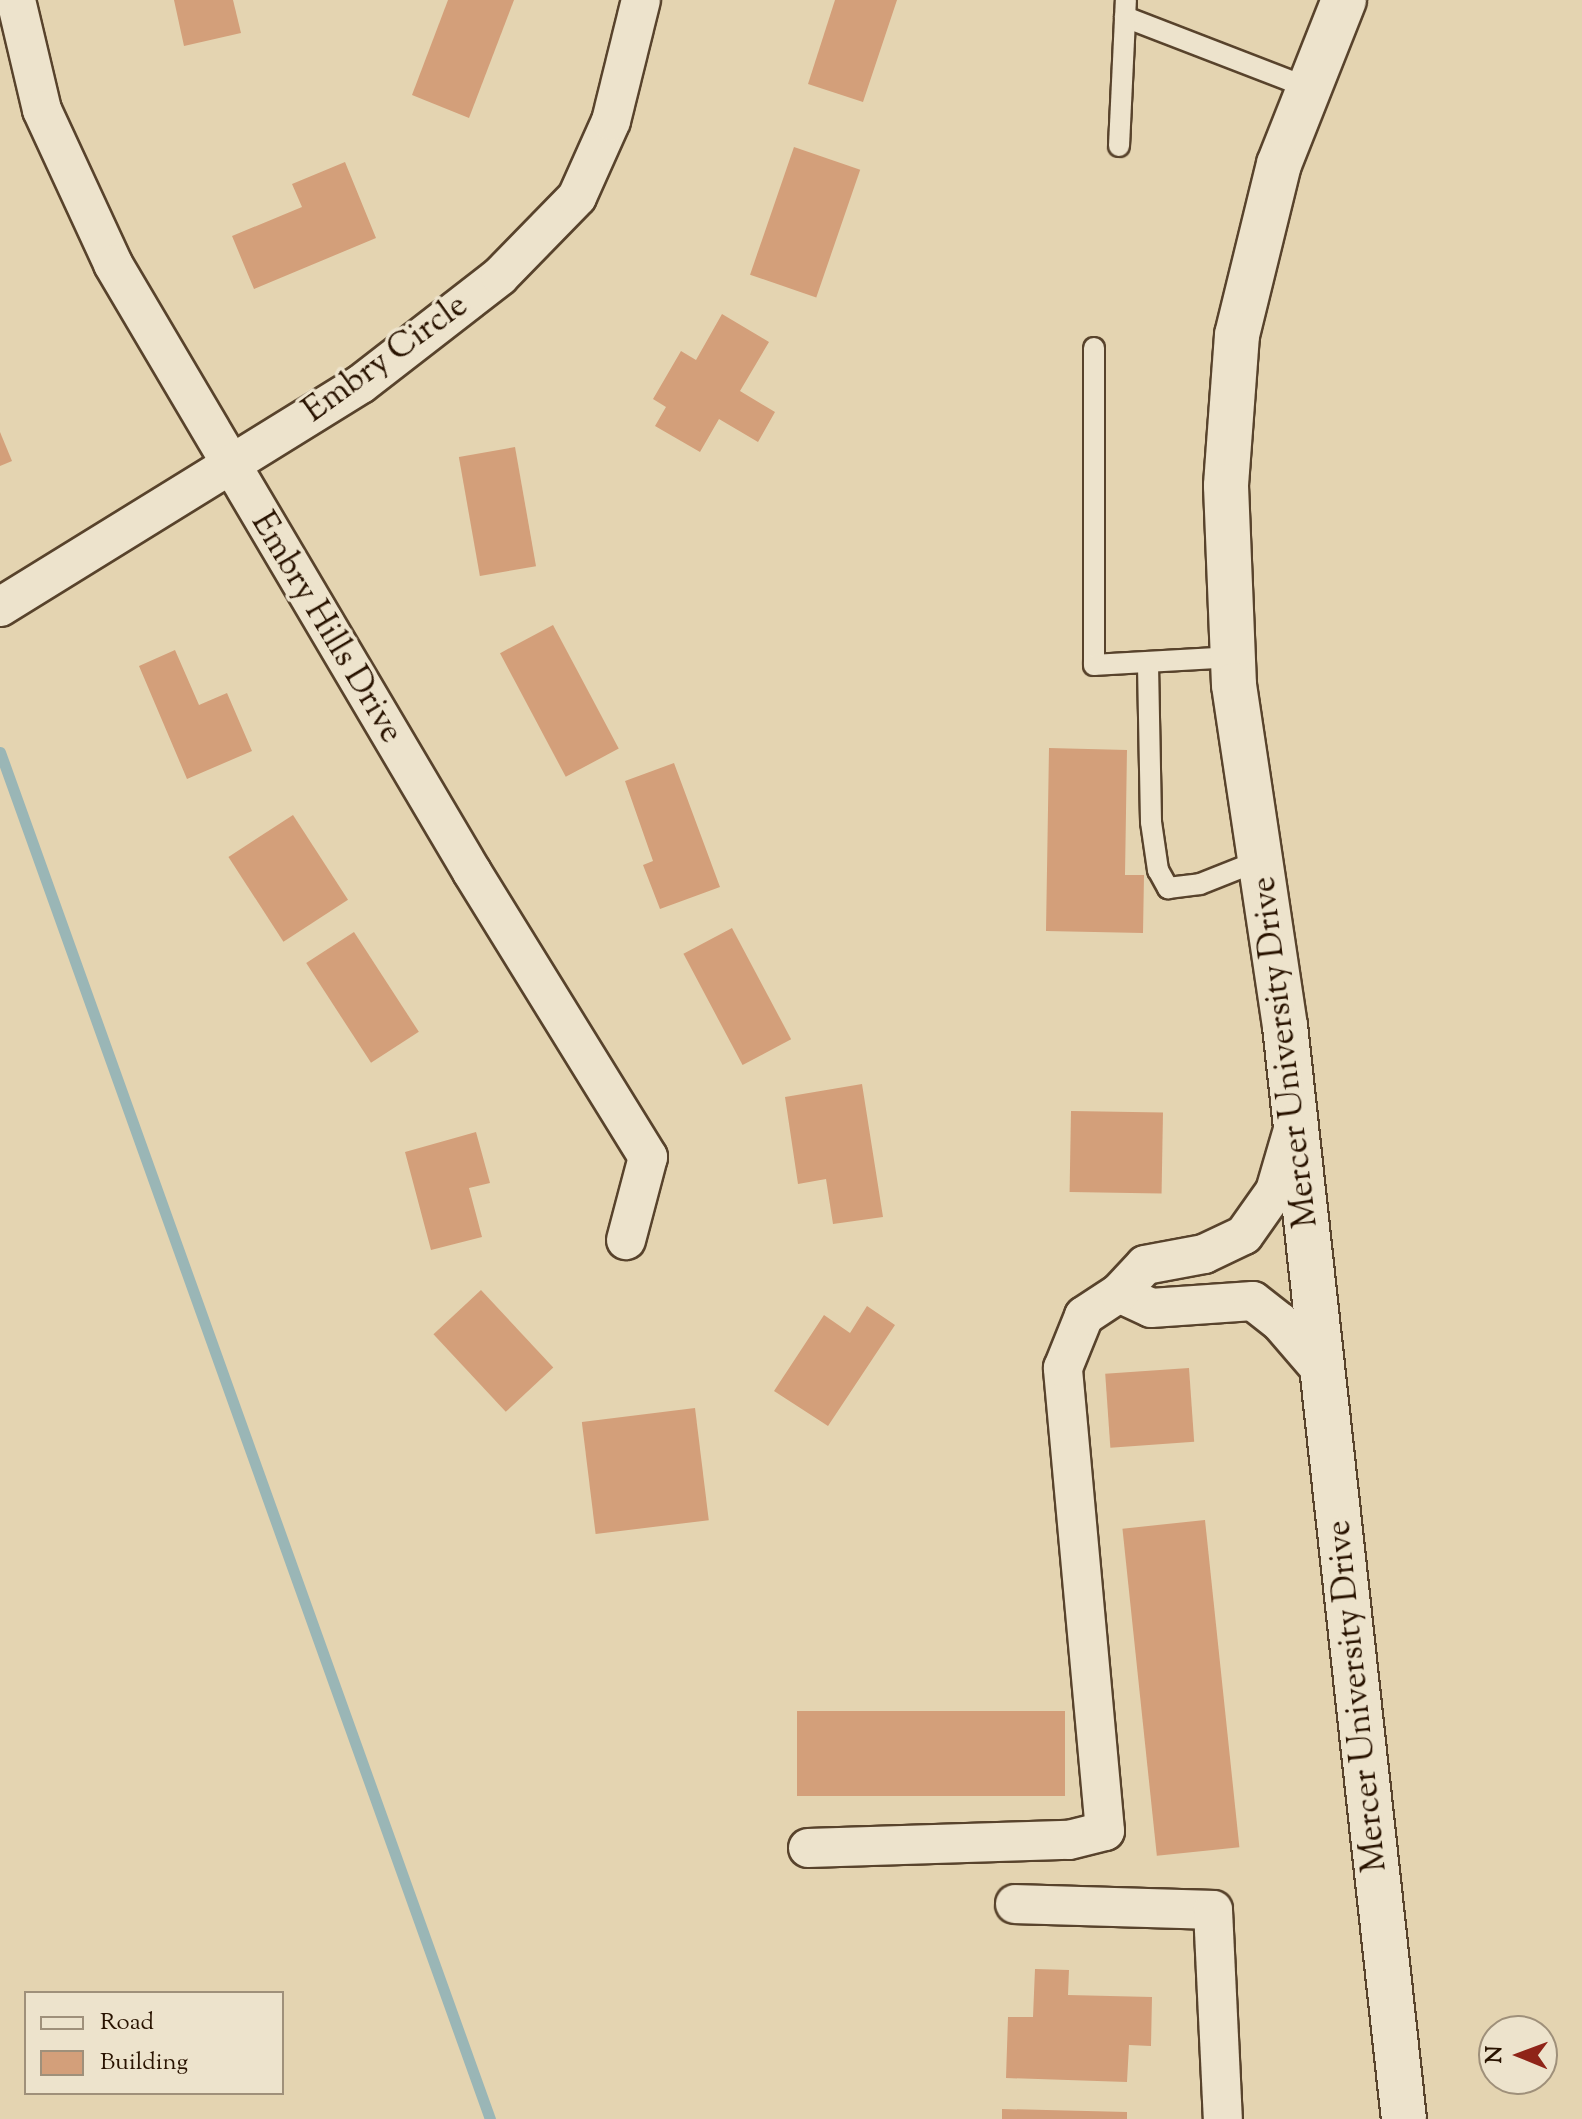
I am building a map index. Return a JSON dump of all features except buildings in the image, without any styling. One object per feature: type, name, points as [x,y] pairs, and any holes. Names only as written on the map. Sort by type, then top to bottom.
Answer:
[{"type":"street","name":"Embry Hills Drive","points":[[16,0],[42,110],[113,264],[229,467],[648,1157],[626,1240]]},
{"type":"street","name":"Embry Circle","points":[[0,607],[361,384],[475,296],[577,197],[611,121],[641,0]]},
{"type":"street","name":"Mercer University Drive","points":[[1344,0],[1279,164],[1237,335],[1226,486],[1233,657],[1263,859],[1296,1121],[1404,2119]]},
{"type":"street","points":[[808,1848],[1069,1840],[1105,1831],[1063,1368],[1084,1316],[1119,1293],[1145,1265],[1218,1248],[1244,1235],[1275,1191],[1296,1121]]},
{"type":"street","points":[[1218,1248],[1224,1302]]},
{"type":"street","points":[[1119,1293],[1151,1308],[1253,1301],[1280,1322],[1323,1372]]},
{"type":"street","points":[[1015,1904],[1213,1910],[1223,2119]]},
{"type":"lane","points":[[1119,146],[1126,8],[1309,88]]},
{"type":"lane","points":[[1094,348],[1094,665],[1148,665],[1233,657]]},
{"type":"lane","points":[[1148,665],[1151,822],[1158,870],[1168,888],[1200,884],[1263,859]]},
{"type":"waterway","points":[[0,752],[490,2119]]}]
